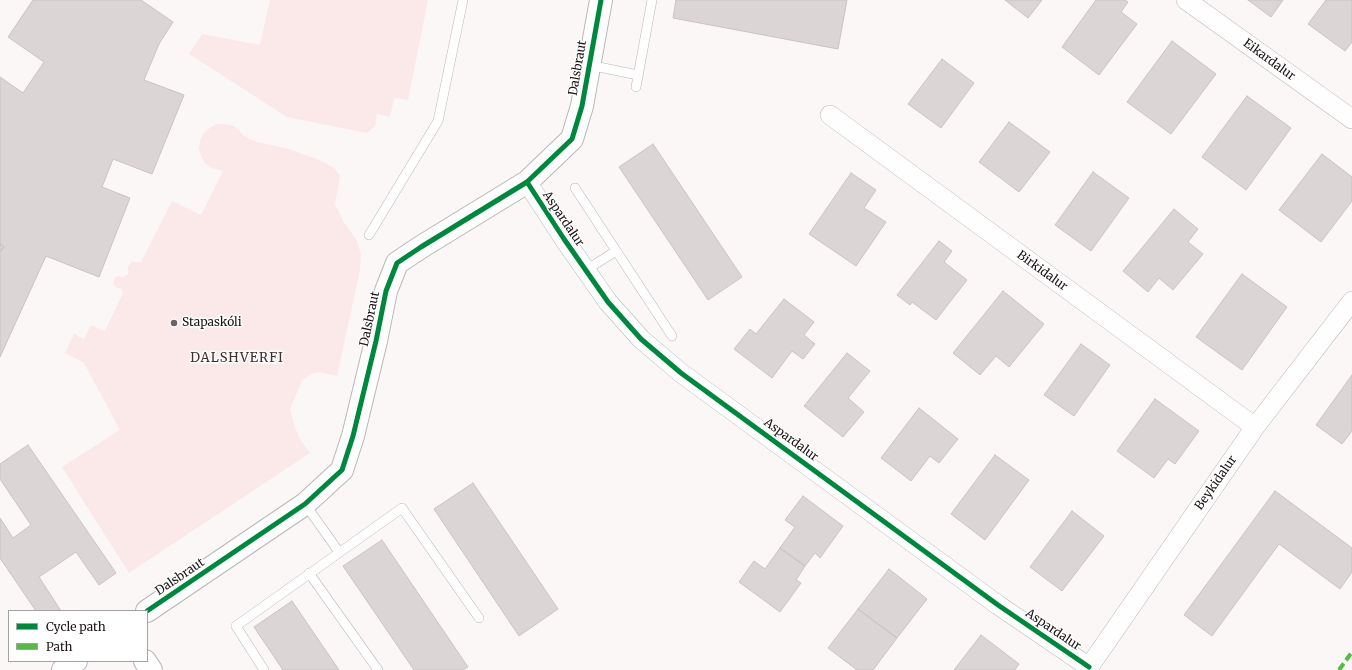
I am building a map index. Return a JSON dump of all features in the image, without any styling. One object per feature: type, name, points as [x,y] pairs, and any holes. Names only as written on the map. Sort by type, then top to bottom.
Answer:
[{"type":"street","name":"Dalsbraut","points":[[148,610],[305,504],[342,470],[353,436],[376,341],[386,291],[397,264],[421,247],[527,182],[572,138],[582,106],[601,0]]},
{"type":"street","name":"Eikardalur","points":[[1186,0],[1352,119]]},
{"type":"street","name":"Birkidalur","points":[[830,115],[1255,427]]},
{"type":"street","name":"Aspardalur","points":[[527,182],[608,302],[641,339],[681,373],[1088,669]]},
{"type":"street","name":"Beykidalur","points":[[1088,669],[1255,427],[1352,301]]},
{"type":"street","points":[[63,670],[75,662]]},
{"type":"lane","points":[[369,235],[438,121],[463,0]]},
{"type":"lane","points":[[636,87],[652,0]]},
{"type":"lane","points":[[589,66],[638,76]]},
{"type":"lane","points":[[575,188],[672,336]]},
{"type":"lane","points":[[586,270],[616,250]]},
{"type":"lane","points":[[305,504],[340,552]]},
{"type":"lane","points":[[264,670],[236,626],[402,508],[479,618]]},
{"type":"lane","points":[[310,573],[378,670]]},
{"type":"shaded area","points":[[270,0],[428,0],[408,100],[394,98],[390,117],[377,114],[375,126],[367,133],[287,117],[189,54],[202,34],[260,45]]},
{"type":"shaded area","points":[[218,124],[233,126],[244,136],[257,142],[289,149],[317,159],[334,168],[340,176],[335,204],[343,221],[356,239],[361,254],[360,270],[337,376],[318,372],[310,374],[302,381],[290,409],[294,425],[301,441],[310,453],[129,573],[62,467],[120,430],[84,363],[65,353],[74,334],[84,339],[91,325],[105,331],[123,293],[121,289],[115,287],[113,283],[114,279],[117,276],[124,277],[128,274],[128,267],[132,262],[141,262],[172,201],[201,215],[223,171],[212,168],[205,163],[199,148],[200,140],[204,133],[211,127]]},
{"type":"building","points":[[33,0],[141,0],[173,22],[159,44],[144,80],[184,95],[152,174],[113,159],[102,187],[130,198],[99,277],[46,256],[0,357],[0,252],[4,247],[0,244],[0,77],[23,93],[44,62],[8,37]]},
{"type":"building","points":[[676,0],[847,0],[838,49],[673,18]]},
{"type":"building","points":[[1005,0],[1042,0],[1028,18]]},
{"type":"building","points":[[1096,0],[1125,0],[1128,2],[1121,12],[1137,24],[1099,75],[1062,47]]},
{"type":"building","points":[[1248,0],[1283,0],[1271,17]]},
{"type":"building","points":[[1326,0],[1352,0],[1352,42],[1345,51],[1308,24]]},
{"type":"building","points":[[1172,41],[1216,74],[1171,134],[1127,102]]},
{"type":"building","points":[[942,59],[974,83],[941,128],[908,104]]},
{"type":"building","points":[[1247,96],[1291,128],[1246,190],[1202,157]]},
{"type":"building","points":[[1009,122],[1050,152],[1019,192],[979,162]]},
{"type":"building","points":[[653,144],[742,277],[708,300],[619,167]]},
{"type":"building","points":[[1322,154],[1352,177],[1352,201],[1321,242],[1279,210]]},
{"type":"building","points":[[1093,172],[1129,198],[1091,251],[1055,225]]},
{"type":"building","points":[[851,173],[876,190],[864,208],[886,222],[856,266],[809,234]]},
{"type":"building","points":[[1174,209],[1198,229],[1188,242],[1203,254],[1173,290],[1159,278],[1148,292],[1123,271]]},
{"type":"building","points":[[939,241],[952,251],[944,262],[967,280],[936,320],[912,302],[910,305],[897,295]]},
{"type":"building","points":[[0,244],[4,247],[0,252]]},
{"type":"building","points":[[1242,274],[1287,307],[1242,370],[1196,337]]},
{"type":"building","points":[[1003,291],[1044,324],[1009,367],[996,356],[980,375],[953,353]]},
{"type":"building","points":[[784,299],[814,322],[804,335],[815,344],[803,359],[792,351],[772,378],[734,349],[750,329],[756,334]]},
{"type":"building","points":[[1081,344],[1110,365],[1074,416],[1044,395]]},
{"type":"building","points":[[847,353],[870,371],[848,398],[864,412],[843,437],[804,406]]},
{"type":"building","points":[[1352,375],[1352,431],[1342,444],[1316,425]]},
{"type":"building","points":[[1155,399],[1199,431],[1175,464],[1168,459],[1154,478],[1117,451]]},
{"type":"building","points":[[919,408],[958,439],[939,463],[930,456],[911,481],[881,458]]},
{"type":"building","points":[[28,445],[116,573],[99,585],[76,552],[39,577],[60,610],[35,610],[0,558],[0,518],[13,538],[31,525],[0,479],[0,464]]},
{"type":"building","points":[[995,455],[1029,480],[985,540],[951,514]]},
{"type":"building","points":[[473,483],[558,609],[519,636],[434,509]]},
{"type":"building","points":[[1275,491],[1352,548],[1352,572],[1340,589],[1279,544],[1212,636],[1184,615]]},
{"type":"building","points":[[803,496],[843,526],[820,558],[815,553],[805,566],[780,548],[795,527],[785,520]]},
{"type":"building","points":[[1072,511],[1104,536],[1062,591],[1030,567]]},
{"type":"building","points":[[382,540],[468,667],[462,670],[414,670],[343,566]]},
{"type":"building","points":[[780,548],[805,566],[796,580],[801,583],[780,612],[739,582],[754,561],[765,569]]},
{"type":"building","points":[[889,569],[927,599],[897,638],[858,609]]},
{"type":"building","points":[[292,601],[339,670],[283,670],[254,627]]},
{"type":"building","points":[[858,609],[897,638],[873,670],[857,670],[828,648]]},
{"type":"building","points":[[981,635],[1019,664],[1015,670],[954,670]]},
{"type":"marked path","points":[[1339,670],[1352,652]]},
{"type":"cycle path","points":[[148,610],[305,504],[342,470],[353,436],[376,341],[386,291],[397,263],[527,182],[572,139],[582,106],[601,0]]},
{"type":"cycle path","points":[[527,182],[564,239],[608,302],[641,339],[681,373],[998,605],[1089,667]]},
{"type":"place","name":"Stapaskóli","points":[[174,323]]},
{"type":"district","name":"DALSHVERFI","points":[[237,358]]}]
